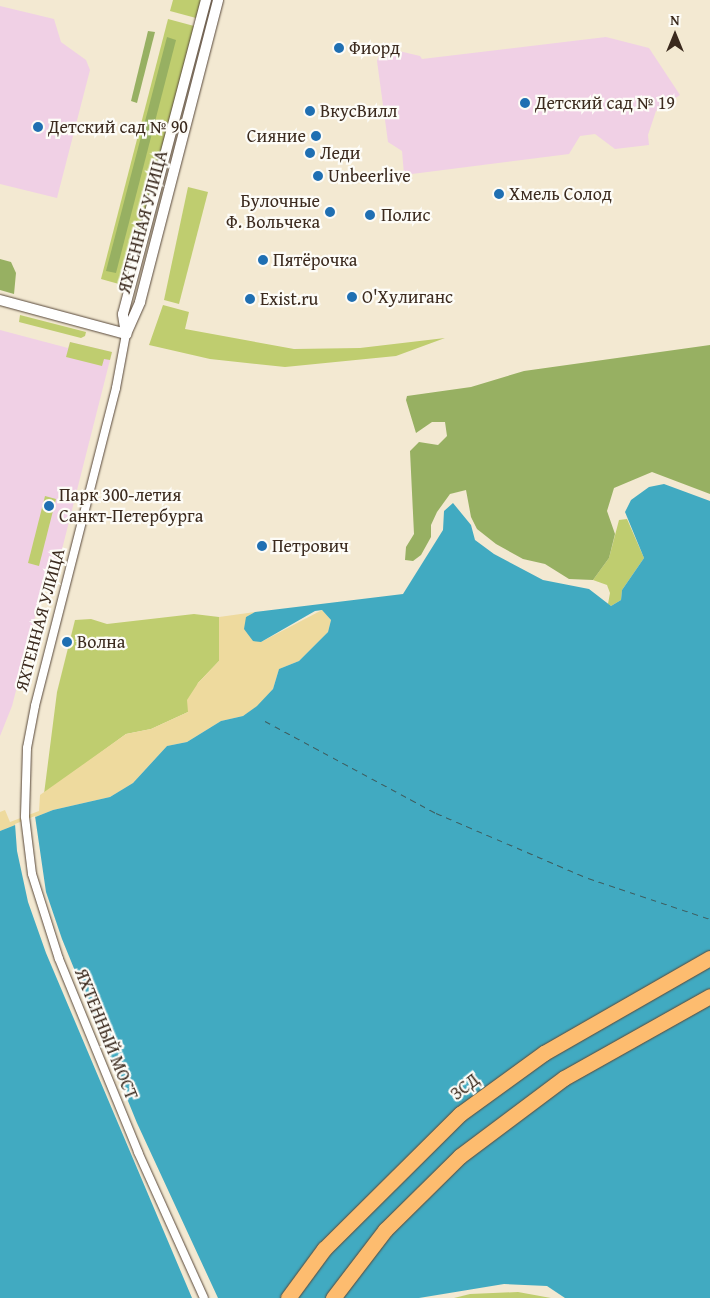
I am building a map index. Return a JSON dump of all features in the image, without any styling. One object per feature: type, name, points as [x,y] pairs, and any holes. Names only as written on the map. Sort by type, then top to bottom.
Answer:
[{"type":"highway","name":"ЗСД","points":[[288,1298],[324,1248],[460,1114],[544,1053],[710,958]]},
{"type":"highway","points":[[333,1298],[385,1230],[460,1156],[564,1078],[710,996]]},
{"type":"street","name":"ЯХТЕННАЯ УЛИЦА","points":[[126,334],[123,314],[206,0]]},
{"type":"street","name":"ЯХТЕННАЯ УЛИЦА","points":[[26,769],[35,706],[116,388],[126,334],[140,302],[218,0]]},
{"type":"street","points":[[0,300],[126,334]]},
{"type":"street","name":"ЯХТЕННЫЙ МОСТ","points":[[26,769],[27,847],[45,919],[95,1050],[204,1298]]},
{"type":"shaded area","name":"Детский сад № 90","points":[[0,6],[54,19],[61,42],[86,60],[90,70],[57,198],[0,184]]},
{"type":"shaded area","name":"Детский сад № 19","points":[[606,37],[649,48],[680,95],[656,111],[648,135],[649,145],[615,149],[595,134],[580,136],[569,154],[404,175],[402,151],[388,142],[377,61],[382,47],[420,56],[422,59]]},
{"type":"shaded area","points":[[0,330],[68,348],[70,342],[112,352],[56,573],[46,575],[12,706],[0,736]]},
{"type":"green space","points":[[173,0],[201,0],[196,18],[170,11]]},
{"type":"green space","points":[[168,19],[194,26],[126,286],[101,279]]},
{"type":"green space","points":[[148,31],[155,32],[137,103],[131,101]]},
{"type":"green space","points":[[167,37],[176,40],[116,273],[106,271]]},
{"type":"green space","points":[[188,187],[208,192],[179,304],[164,300]]},
{"type":"green space","points":[[0,259],[11,262],[16,273],[14,294],[0,290]]},
{"type":"green space","points":[[163,305],[189,312],[185,329],[294,349],[360,348],[445,338],[396,356],[285,367],[210,359],[149,345]]},
{"type":"green space","points":[[20,315],[86,332],[85,336],[81,338],[19,322]]},
{"type":"green space","points":[[70,342],[112,352],[110,360],[104,359],[102,366],[66,357]]},
{"type":"green space","points":[[710,345],[710,494],[652,472],[614,488],[607,511],[615,534],[609,558],[593,580],[569,579],[545,564],[523,559],[496,544],[477,529],[471,517],[466,490],[450,494],[437,512],[431,525],[431,537],[421,555],[413,561],[405,560],[406,547],[414,534],[410,451],[419,442],[438,445],[447,436],[445,422],[432,422],[416,433],[406,400],[407,396],[471,387],[524,371]]},
{"type":"green space","points":[[45,496],[56,499],[39,566],[28,563]]},
{"type":"green space","points":[[627,519],[644,558],[622,590],[621,600],[611,606],[608,604],[610,593],[607,585],[593,580],[609,558],[619,520]]},
{"type":"green space","points":[[194,614],[219,617],[219,661],[198,683],[188,712],[151,729],[126,734],[44,794],[57,692],[75,620],[91,619],[107,624]]},
{"type":"green space","points":[[518,1292],[551,1298],[454,1298],[470,1294]]},
{"type":"sand","points":[[322,610],[331,620],[328,632],[299,661],[279,669],[273,689],[258,706],[243,716],[221,721],[187,742],[167,746],[133,783],[110,797],[53,810],[0,831],[0,812],[5,810],[10,822],[39,811],[40,795],[126,734],[151,729],[188,712],[187,700],[198,683],[219,661],[219,617],[255,612],[246,617],[261,642]]},
{"type":"water","points":[[664,484],[710,501],[710,1298],[565,1298],[547,1286],[504,1284],[419,1298],[0,1298],[0,831],[53,810],[110,797],[133,783],[167,746],[187,742],[221,721],[243,716],[257,706],[273,689],[279,669],[299,661],[328,632],[331,620],[322,610],[315,611],[261,642],[253,641],[244,629],[246,617],[255,612],[403,594],[443,530],[444,511],[453,503],[471,525],[475,540],[494,554],[543,580],[589,589],[611,606],[621,600],[622,590],[644,558],[625,512],[631,500],[649,487]]},
{"type":"pier","points":[[35,816],[46,892],[62,939],[137,1123],[218,1298],[192,1298],[46,953],[28,902],[17,851],[15,824]]},
{"type":"ferry route","points":[[265,721],[436,813],[588,878],[710,919]]},
{"type":"place","name":"Фиорд","points":[[339,48]]},
{"type":"place","name":"Детский сад № 19","points":[[525,103]]},
{"type":"place","name":"ВкусВилл","points":[[310,111]]},
{"type":"place","name":"Детский сад № 90","points":[[38,127]]},
{"type":"place","name":"Сияние","points":[[316,136]]},
{"type":"place","name":"Леди","points":[[310,153]]},
{"type":"place","name":"Unbeerlive","points":[[318,176]]},
{"type":"place","name":"Хмель Солод","points":[[499,194]]},
{"type":"place","name":"Булочные Ф. Вольчека","points":[[330,212]]},
{"type":"place","name":"Полис","points":[[370,215]]},
{"type":"place","name":"Пятёрочка","points":[[263,260]]},
{"type":"place","name":"О'Хулиганс","points":[[352,297]]},
{"type":"place","name":"Exist.ru","points":[[250,299]]},
{"type":"place","name":"Парк 300-летия Санкт-Петербурга","points":[[49,506]]},
{"type":"place","name":"Петрович","points":[[262,546]]},
{"type":"place","name":"Волна","points":[[67,642]]}]
